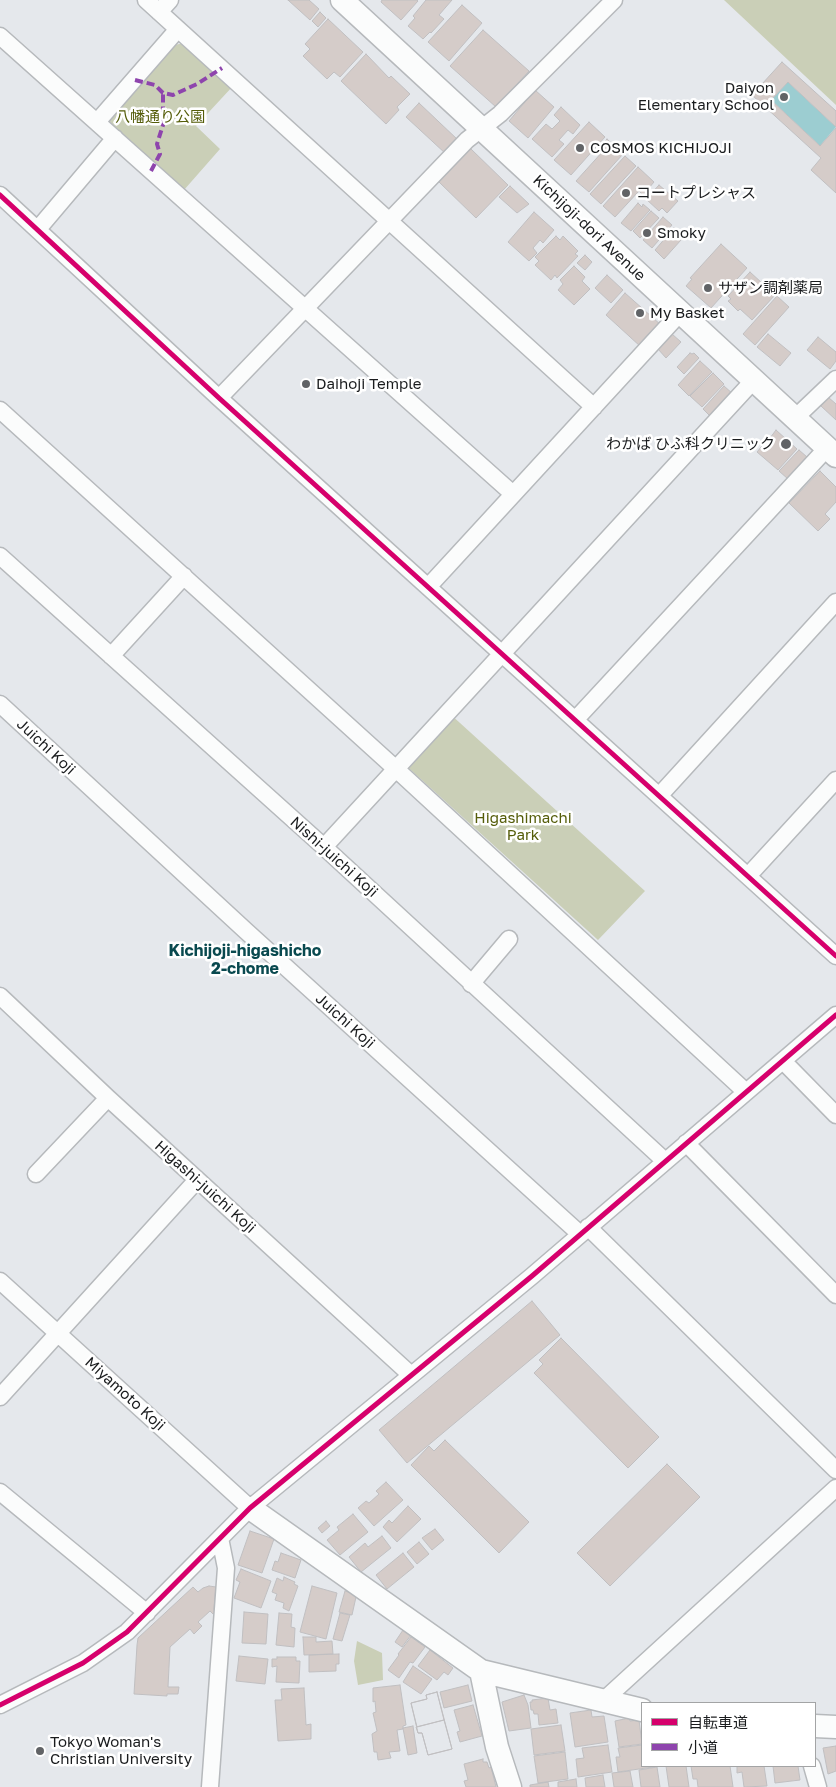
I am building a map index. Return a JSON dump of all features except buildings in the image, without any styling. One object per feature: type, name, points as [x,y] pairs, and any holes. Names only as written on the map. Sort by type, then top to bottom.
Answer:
[{"type":"main road","name":"Kichijoji-dori Avenue","points":[[342,0],[832,452]]},
{"type":"main road","points":[[250,1508],[481,1671],[641,1710]]},
{"type":"main road","points":[[481,1671],[497,1747],[510,1787]]},
{"type":"main road","points":[[816,1726],[836,1727]]},
{"type":"street","points":[[146,0],[164,6],[178,29],[594,407]]},
{"type":"street","points":[[219,398],[467,140],[500,114],[614,0]]},
{"type":"street","points":[[97,122],[178,29]]},
{"type":"street","points":[[0,36],[513,494]]},
{"type":"street","points":[[38,229],[115,138]]},
{"type":"street","points":[[0,195],[219,398],[836,956]]},
{"type":"street","points":[[428,588],[680,313]]},
{"type":"street","points":[[795,418],[836,379]]},
{"type":"street","points":[[324,848],[753,381]]},
{"type":"street","points":[[0,410],[396,769],[746,1092]]},
{"type":"street","points":[[576,719],[832,452]]},
{"type":"street","name":"Nishi-juichi Koji","points":[[0,556],[324,848],[664,1161]]},
{"type":"street","points":[[111,656],[184,576]]},
{"type":"street","points":[[659,796],[836,602]]},
{"type":"street","name":"Juichi Koji","points":[[0,704],[246,931],[584,1230],[836,1470]]},
{"type":"street","points":[[748,876],[836,780]]},
{"type":"street","points":[[472,984],[509,939]]},
{"type":"street","name":"Higashi-juichi Koji","points":[[0,996],[410,1376]]},
{"type":"street","points":[[0,1705],[83,1663],[127,1632],[250,1508],[532,1276],[836,1015]]},
{"type":"street","points":[[783,1060],[836,1115]]},
{"type":"street","points":[[36,1174],[108,1098]]},
{"type":"street","points":[[686,1143],[836,1295]]},
{"type":"street","points":[[0,1397],[197,1180]]},
{"type":"street","name":"Miyamoto Koji","points":[[0,1281],[250,1508]]},
{"type":"street","points":[[604,1700],[836,1488]]},
{"type":"street","points":[[0,1492],[147,1613]]},
{"type":"street","points":[[210,1787],[226,1568],[220,1538]]},
{"type":"street","points":[[812,1767],[812,1786]]},
{"type":"green space","points":[[724,0],[836,0],[836,105]]},
{"type":"green space","name":"八幡通り公園","points":[[185,43],[233,86],[196,126],[220,149],[184,190],[109,121],[174,45]]},
{"type":"green space","name":"Higashimachi Park","points":[[449,713],[645,891],[598,940],[402,762]]},
{"type":"green space","points":[[357,1641],[382,1653],[383,1680],[358,1685],[354,1661]]},
{"type":"water","points":[[788,82],[836,127],[820,146],[771,100]]},
{"type":"marked path","points":[[135,80],[155,85],[163,93],[173,95],[197,84],[222,68]]},
{"type":"marked path","points":[[151,171],[160,154],[157,144],[163,125],[163,93]]},
{"type":"cycle path","points":[[0,195],[219,398],[836,956]]},
{"type":"cycle path","points":[[0,1705],[83,1663],[127,1632],[250,1508],[532,1276],[836,1015]]},
{"type":"place","name":"Daiyon Elementary School","points":[[784,97]]},
{"type":"place","name":"COSMOS KICHIJOJI","points":[[580,148]]},
{"type":"place","name":"コートプレシャス","points":[[626,193]]},
{"type":"place","name":"Smoky","points":[[647,233]]},
{"type":"place","name":"サザン調剤薬局","points":[[708,288]]},
{"type":"place","name":"My Basket","points":[[640,313]]},
{"type":"place","name":"Daihoji Temple","points":[[306,384]]},
{"type":"place","name":"わかば ひふ科クリニック","points":[[786,444]]},
{"type":"place","name":"Tokyo Woman's Christian University","points":[[40,1751]]},
{"type":"district","name":"Kichijoji-higashicho 2-chome","points":[[245,960]]}]
